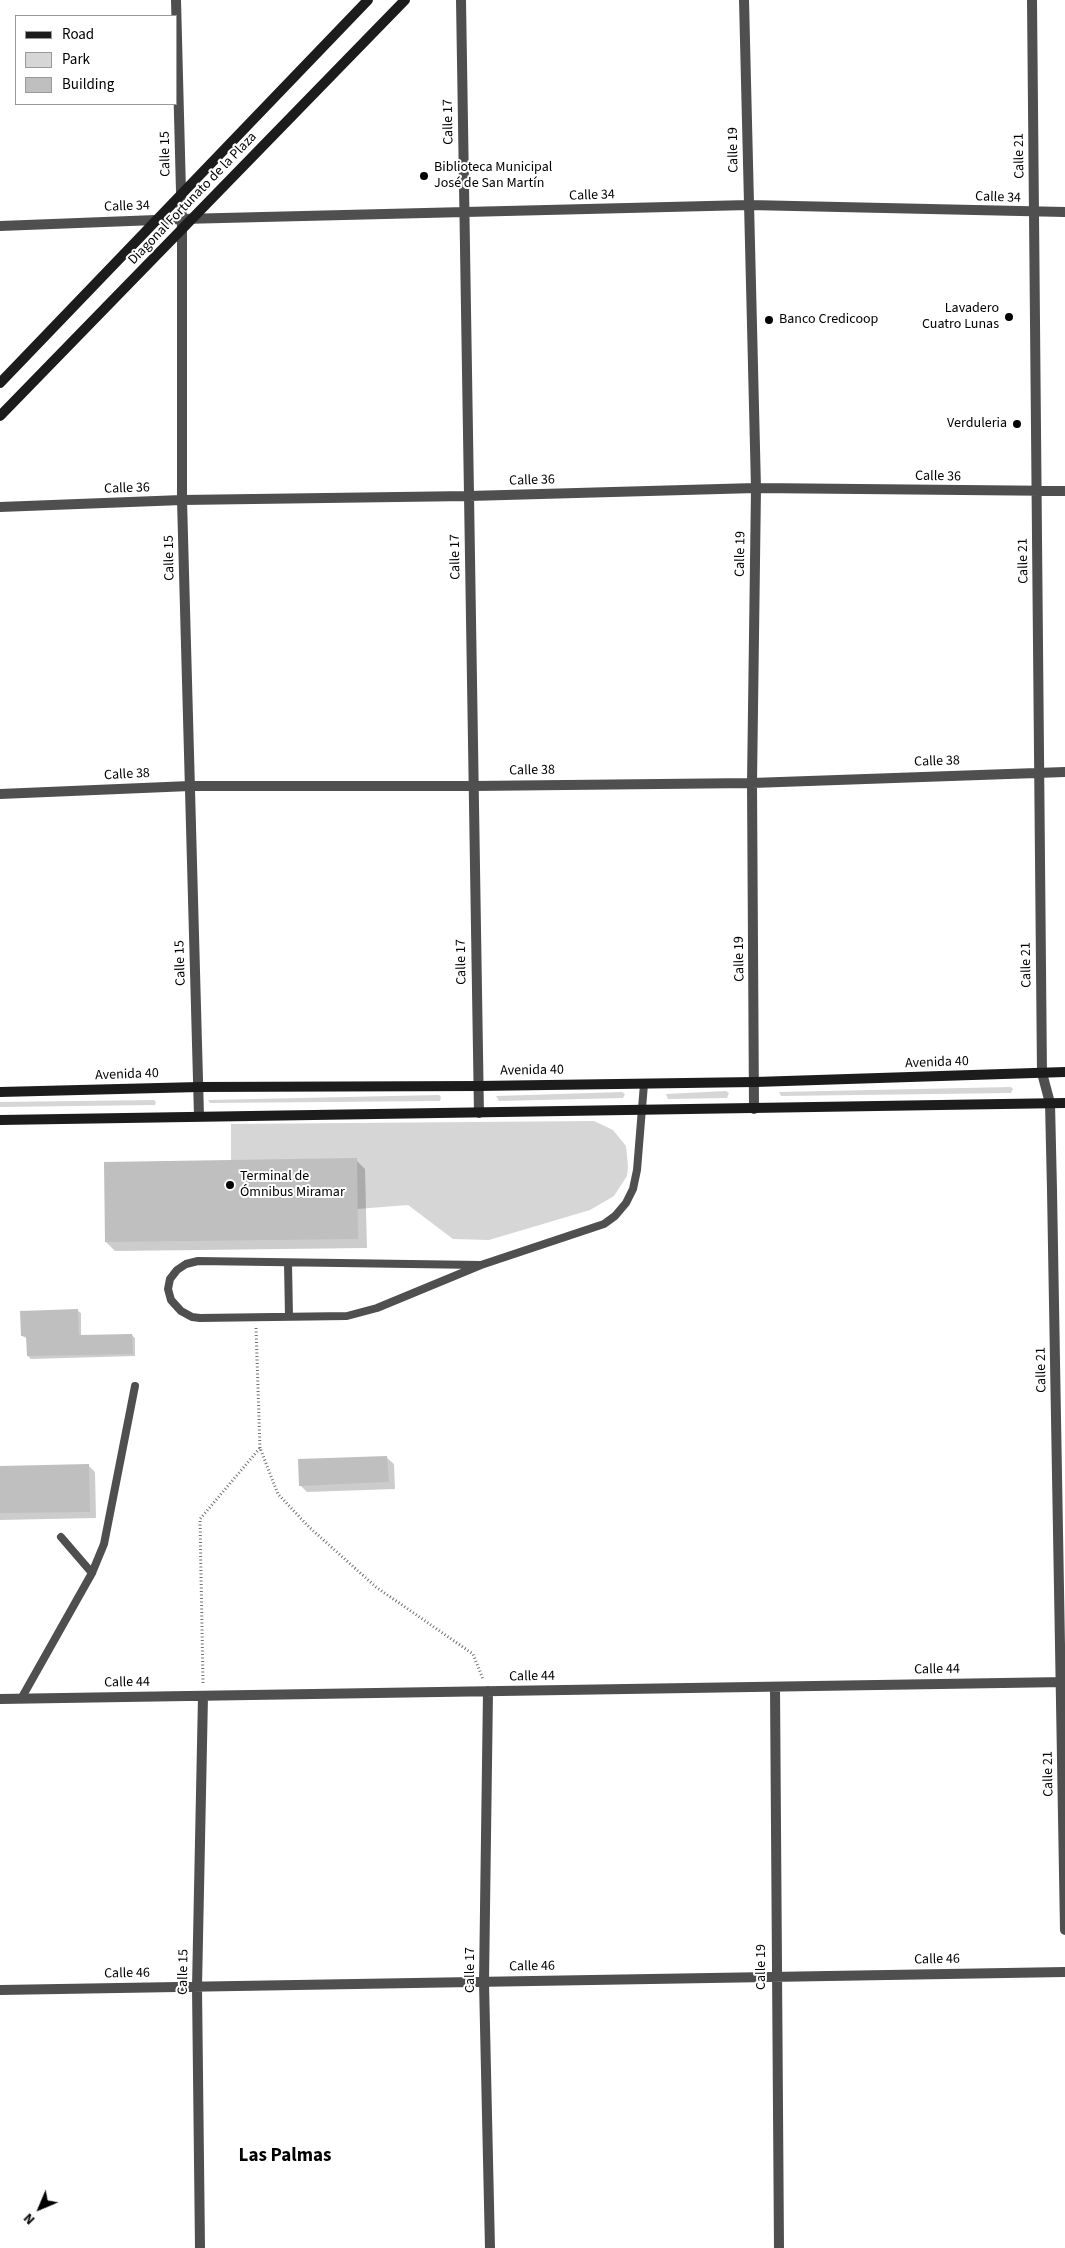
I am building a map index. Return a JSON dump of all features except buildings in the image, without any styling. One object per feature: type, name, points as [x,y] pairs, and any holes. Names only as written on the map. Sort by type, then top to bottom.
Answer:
[{"type":"main road","name":"Diagonal Fortunato de la Plaza","points":[[0,383],[368,0]]},
{"type":"main road","name":"Diagonal Fortunato de la Plaza","points":[[0,416],[182,224],[193,219],[405,0]]},
{"type":"main road","name":"Avenida 40","points":[[0,1092],[199,1087],[478,1086],[755,1082],[1065,1072]]},
{"type":"main road","points":[[0,1120],[1065,1103]]},
{"type":"street","name":"Calle 15","points":[[176,0],[176,15]]},
{"type":"street","name":"Calle 17","points":[[461,0],[479,1113]]},
{"type":"street","name":"Calle 19","points":[[744,0],[756,488],[752,783],[754,1109]]},
{"type":"street","name":"Calle 21","points":[[1032,0],[1042,1073],[1050,1103],[1061,1389],[1065,1930]]},
{"type":"street","name":"Calle 15","points":[[178,78],[182,224],[182,500],[200,1116]]},
{"type":"street","name":"Calle 34","points":[[193,219],[749,205],[1034,213],[1065,212]]},
{"type":"street","name":"Calle 34","points":[[0,226],[157,220],[182,224]]},
{"type":"street","name":"Calle 36","points":[[0,507],[182,500],[469,496],[756,488],[1065,491]]},
{"type":"street","name":"Calle 38","points":[[0,794],[190,786],[473,786],[752,783],[1065,772]]},
{"type":"street","name":"Calle 44","points":[[0,1699],[1063,1682]]},
{"type":"street","name":"Calle 19","points":[[775,1687],[779,2248]]},
{"type":"street","name":"Calle 17","points":[[488,1691],[484,1982],[490,2248]]},
{"type":"street","name":"Calle 15","points":[[200,2248],[197,1987],[203,1696]]},
{"type":"street","name":"Calle 46","points":[[0,1990],[1065,1972]]},
{"type":"lane","points":[[481,1265],[198,1261],[186,1264],[170,1279],[168,1289],[171,1300],[192,1317],[347,1316],[377,1308],[481,1265],[590,1229],[615,1216],[626,1203],[633,1189],[637,1170],[644,1084]]},
{"type":"lane","points":[[288,1263],[289,1317]]},
{"type":"lane","points":[[20,1699],[92,1573],[104,1544],[135,1386]]},
{"type":"lane","points":[[61,1537],[92,1573]]},
{"type":"path","points":[[247,1325],[256,1326],[260,1448],[278,1494],[309,1527],[376,1587],[472,1654],[488,1691]]},
{"type":"path","points":[[203,1696],[200,1519],[260,1448]]},
{"type":"green space","points":[[1011,1087],[1013,1089],[1011,1093],[781,1096],[779,1092]]},
{"type":"green space","points":[[726,1091],[729,1093],[727,1098],[668,1099],[666,1094]]},
{"type":"green space","points":[[622,1092],[625,1094],[623,1098],[499,1101],[496,1096]]},
{"type":"green space","points":[[439,1095],[441,1097],[440,1101],[210,1103],[208,1100]]},
{"type":"green space","points":[[154,1100],[156,1102],[155,1105],[0,1107],[0,1102]]},
{"type":"green space","points":[[594,1121],[613,1130],[626,1146],[627,1176],[614,1196],[590,1210],[489,1240],[453,1239],[408,1205],[357,1209],[231,1160],[231,1124]]},
{"type":"place","name":"Biblioteca Municipal José de San Martín","points":[[424,176]]},
{"type":"place","name":"Lavadero Cuatro Lunas","points":[[1009,317]]},
{"type":"place","name":"Banco Credicoop","points":[[769,320]]},
{"type":"place","name":"Verduleria","points":[[1017,424]]},
{"type":"place","name":"Terminal de Ómnibus Miramar","points":[[230,1185]]},
{"type":"district","name":"Las Palmas","points":[[285,2157]]}]
